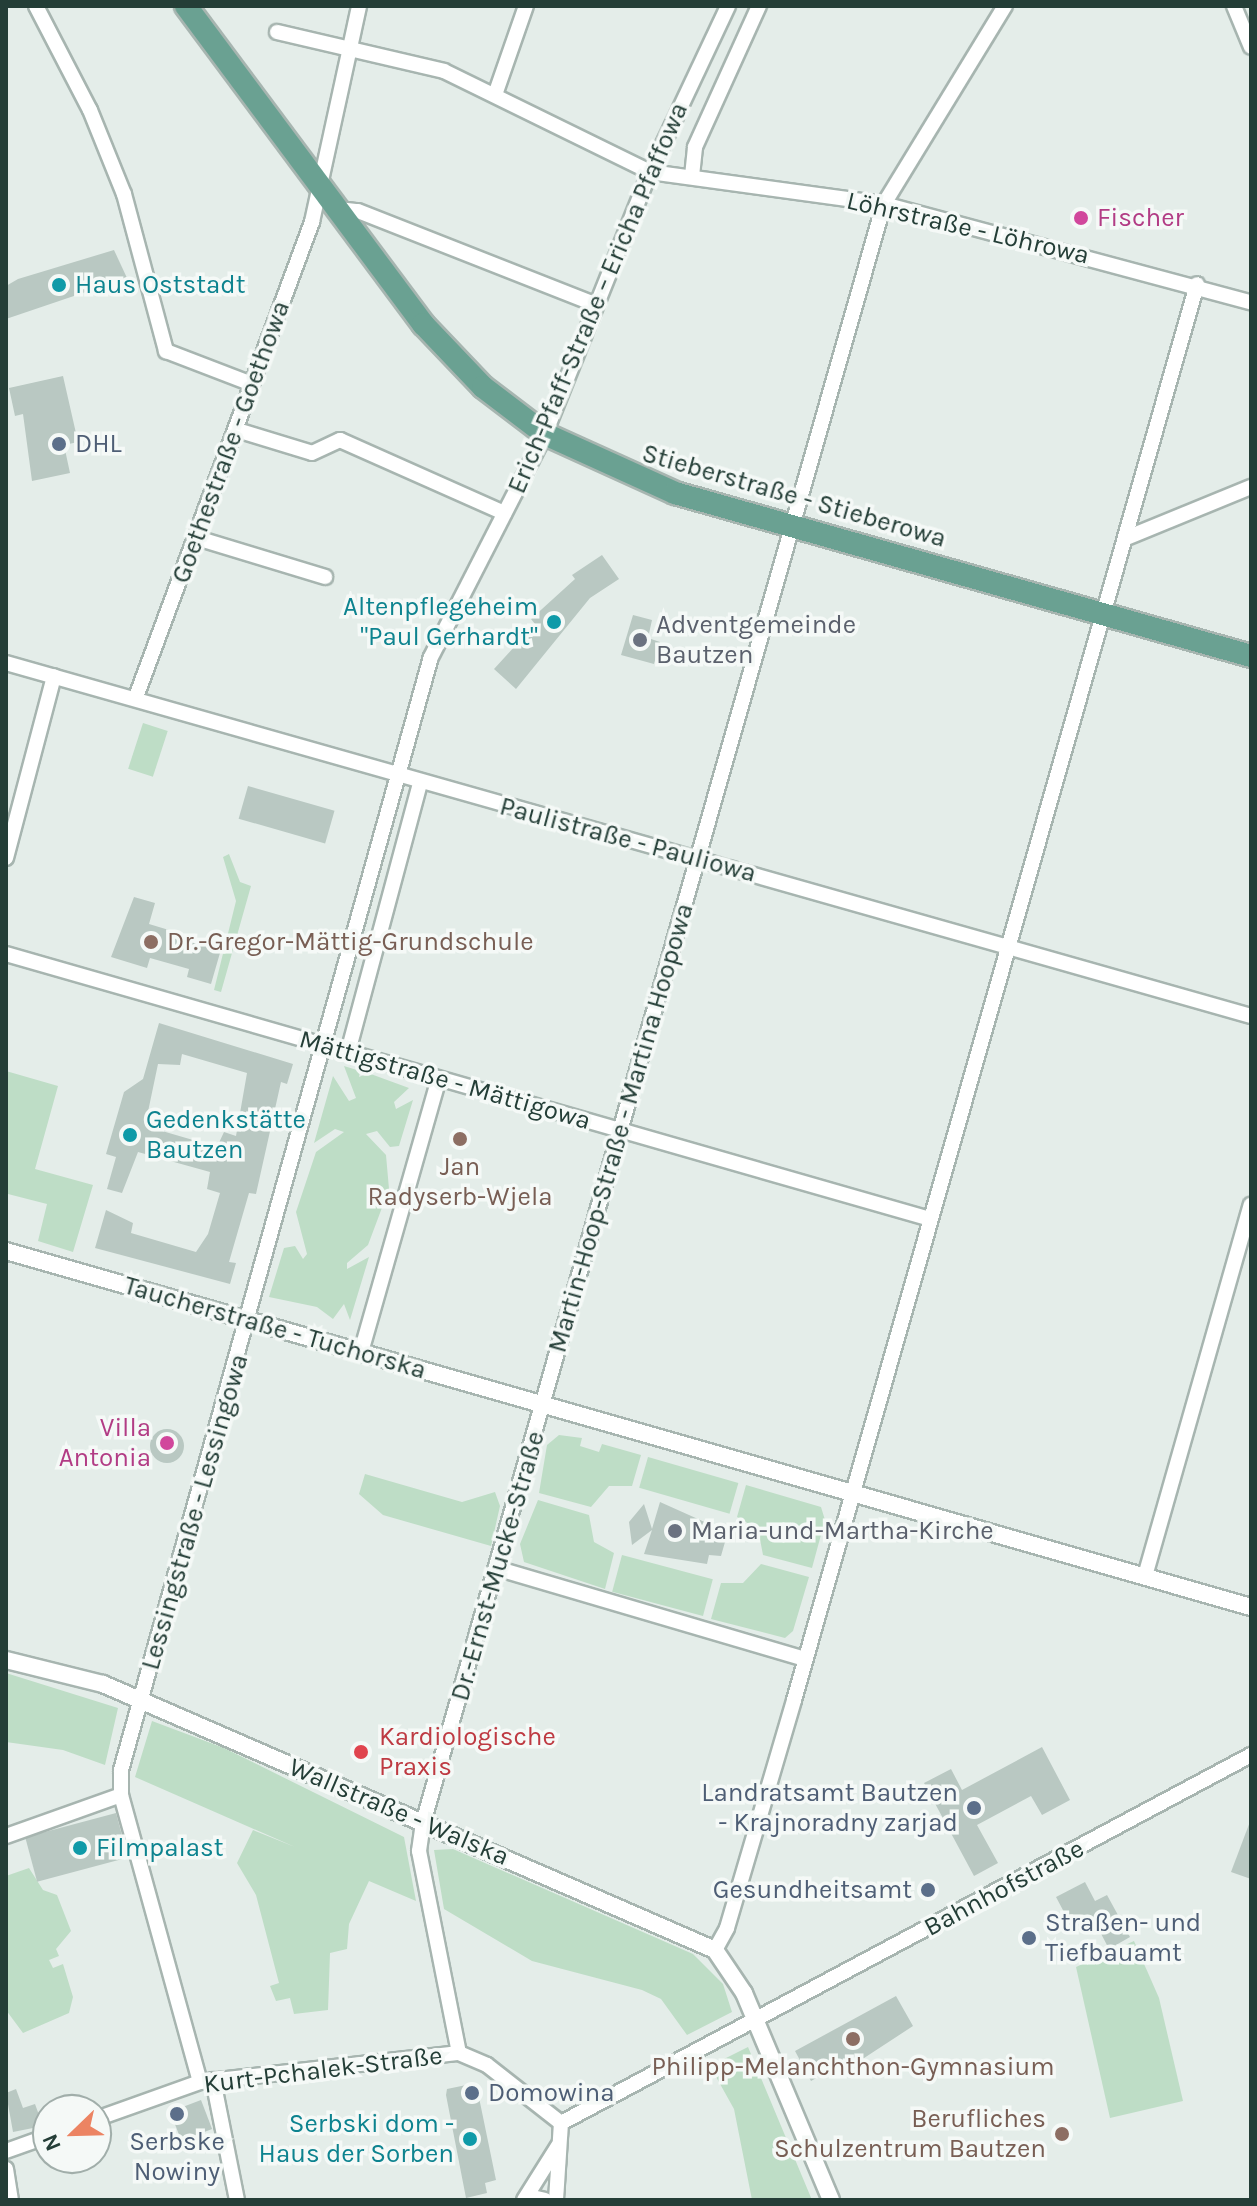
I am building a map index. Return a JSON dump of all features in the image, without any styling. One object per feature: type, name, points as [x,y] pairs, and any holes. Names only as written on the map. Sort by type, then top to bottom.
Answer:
[{"type":"main road","name":"Stieberstraße - Stieberowa","points":[[186,6],[423,324],[483,387],[545,434],[638,481],[792,528],[1251,656]]},
{"type":"street","points":[[36,6],[90,110],[124,194],[166,351],[252,384]]},
{"type":"street","name":"Goethestraße - Goethowa","points":[[136,697],[312,222],[353,52],[359,6]]},
{"type":"street","points":[[496,92],[526,6]]},
{"type":"street","name":"Erich-Pfaff-Straße – Ericha Pfaffowa","points":[[322,1045],[431,657],[545,434],[594,304],[650,172],[728,6]]},
{"type":"street","name":"Erich-Pfaff-Straße – Ericha Pfaffowa","points":[[692,176],[695,147],[759,6]]},
{"type":"street","name":"Martin-Hoop-Straße - Martina Hoopowa","points":[[544,1406],[617,1129],[884,204],[1005,6]]},
{"type":"street","points":[[1234,6],[1251,47]]},
{"type":"street","name":"Löhrstraße - Löhrowa","points":[[277,32],[444,71],[496,92],[650,172],[884,204],[1197,284],[1251,302]]},
{"type":"street","points":[[338,209],[358,211],[594,304]]},
{"type":"street","points":[[831,2200],[755,2017],[715,1950],[727,1928],[805,1659],[1197,284]]},
{"type":"street","points":[[237,430],[312,453],[340,440],[504,513]]},
{"type":"street","points":[[1126,538],[1251,487]]},
{"type":"street","points":[[197,538],[325,577]]},
{"type":"street","name":"Paulistraße - Pauliowa","points":[[6,663],[136,697],[397,777],[1251,1016]]},
{"type":"street","points":[[6,858],[54,676]]},
{"type":"street","points":[[348,1052],[420,783]]},
{"type":"street","name":"Mättigstraße - Mättigowa","points":[[6,954],[930,1219]]},
{"type":"street","name":"Lessingstraße - Lessingowa","points":[[121,1795],[121,1770],[322,1045]]},
{"type":"street","points":[[361,1352],[439,1079]]},
{"type":"street","points":[[1145,1576],[1251,1205]]},
{"type":"street","name":"Taucherstraße - Tuchorska","points":[[6,1251],[852,1493]]},
{"type":"street","name":"Dr.-Ernst-Mucke-Straße","points":[[459,2053],[419,1851],[423,1823],[544,1406]]},
{"type":"street","points":[[852,1493],[1251,1607]]},
{"type":"street","points":[[499,1569],[805,1659]]},
{"type":"street","name":"Wallstraße - Walska","points":[[6,1660],[61,1671],[141,1701],[715,1950]]},
{"type":"street","name":"Bahnhofstraße","points":[[561,2123],[1251,1755]]},
{"type":"street","points":[[6,1836],[121,1795],[206,2081],[237,2200]]},
{"type":"street","points":[[459,2053],[487,2065],[561,2123],[556,2200]]},
{"type":"street","name":"Kurt-Pchalek-Straße","points":[[112,2113],[206,2081],[459,2053]]},
{"type":"street","points":[[6,2151],[32,2142]]},
{"type":"street","points":[[545,2200],[526,2198],[560,2144]]},
{"type":"street","points":[[6,2169],[11,2200]]},
{"type":"green space","points":[[143,723],[168,731],[153,777],[128,769]]},
{"type":"green space","points":[[229,854],[240,882],[251,886],[221,992],[214,990],[236,901],[223,857]]},
{"type":"green space","points":[[344,1066],[360,1071],[359,1077],[368,1073],[409,1088],[394,1102],[396,1109],[413,1100],[399,1146],[390,1147],[377,1131],[366,1134],[386,1155],[389,1189],[368,1245],[347,1263],[347,1269],[369,1257],[350,1320],[344,1304],[333,1319],[317,1307],[269,1297],[284,1248],[295,1246],[303,1259],[307,1254],[296,1212],[316,1152],[344,1132],[335,1129],[314,1143],[333,1076],[349,1101],[356,1098]]},
{"type":"green space","points":[[6,1071],[58,1086],[35,1169],[93,1185],[73,1252],[38,1241],[47,1204],[8,1194],[6,1202]]},
{"type":"green space","points":[[559,1435],[582,1438],[580,1446],[599,1452],[602,1444],[641,1455],[632,1486],[609,1486],[591,1507],[539,1493],[547,1445]]},
{"type":"green space","points":[[648,1457],[738,1483],[730,1514],[639,1488]]},
{"type":"green space","points":[[365,1474],[462,1502],[495,1492],[500,1506],[491,1546],[383,1515],[359,1494]]},
{"type":"green space","points":[[746,1485],[821,1507],[825,1520],[812,1568],[763,1555],[758,1529],[737,1517]]},
{"type":"green space","points":[[538,1500],[589,1515],[594,1542],[614,1553],[605,1589],[524,1562],[520,1544]]},
{"type":"green space","points":[[622,1555],[713,1579],[703,1616],[612,1592]]},
{"type":"green space","points":[[761,1564],[809,1577],[793,1631],[785,1638],[711,1619],[721,1583],[743,1583]]},
{"type":"green space","points":[[6,1673],[118,1708],[105,1765],[63,1750],[6,1742]]},
{"type":"green space","points":[[152,1721],[224,1748],[404,1837],[416,1901],[369,1881],[349,1924],[347,1949],[330,1953],[328,2010],[294,2014],[290,1998],[276,2001],[270,1986],[279,1983],[256,1895],[237,1863],[253,1830],[295,1847],[135,1777]]},
{"type":"green space","points":[[453,1849],[693,1954],[723,1984],[732,2012],[687,2035],[661,1999],[642,1990],[532,1961],[444,1909],[434,1850]]},
{"type":"green space","points":[[29,1868],[43,1890],[57,1895],[71,1931],[56,1949],[59,1956],[49,1960],[53,1968],[63,1964],[73,1997],[69,2013],[23,2033],[6,2010],[6,1876]]},
{"type":"green space","points":[[1134,1941],[1159,1998],[1183,2101],[1110,2118],[1076,1967]]},
{"type":"green space","points":[[748,2047],[812,2200],[752,2200],[734,2109],[710,2066]]},
{"type":"building","name":"Haus Oststadt","points":[[114,250],[127,278],[6,319],[6,286],[18,279]]},
{"type":"building","points":[[63,376],[78,442],[64,445],[70,473],[32,481],[23,414],[15,416],[9,388]]},
{"type":"building","name":"Altenpflegeheim \"Paul Gerhardt\"","points":[[602,555],[619,579],[590,598],[516,689],[494,669],[535,624],[531,619],[575,579],[572,575]]},
{"type":"building","name":"Adventgemeinde Bautzen","points":[[633,615],[652,620],[648,638],[660,642],[654,664],[621,655]]},
{"type":"building","points":[[248,786],[335,811],[325,843],[239,819]]},
{"type":"building","name":"Dr.-Gregor-Mättig-Grundschule","points":[[134,897],[155,903],[149,924],[222,946],[211,984],[187,977],[189,969],[150,958],[147,968],[111,957]]},
{"type":"building","points":[[159,1023],[293,1064],[287,1084],[281,1082],[256,1194],[249,1193],[229,1262],[236,1263],[230,1284],[95,1248],[106,1210],[133,1223],[131,1233],[196,1252],[208,1234],[220,1193],[207,1189],[210,1172],[138,1152],[122,1193],[107,1189],[116,1157],[106,1154],[124,1092],[143,1079]],"holes":[[[182,1054],[247,1073],[236,1136],[224,1132],[217,1147],[145,1126],[158,1064],[180,1065]]]},
{"type":"building","name":"Villa Antonia","points":[[167,1429],[179,1434],[184,1446],[179,1458],[167,1463],[155,1458],[150,1446],[155,1434]]},
{"type":"building","name":"Maria-und-Martha-Kirche","points":[[660,1502],[718,1528],[715,1536],[725,1542],[721,1556],[709,1555],[707,1564],[644,1554],[652,1530],[632,1545],[629,1522],[644,1504],[652,1529]]},
{"type":"building","name":"Landratsamt Bautzen - Krajnoradny zarjad","points":[[1042,1747],[1070,1800],[1042,1815],[1031,1796],[977,1825],[998,1863],[974,1876],[924,1783],[951,1769],[962,1790]]},
{"type":"building","name":"Filmpalast","points":[[116,1813],[128,1857],[37,1882],[25,1837]]},
{"type":"building","points":[[1251,1819],[1251,1879],[1231,1872]]},
{"type":"building","points":[[1085,1882],[1095,1901],[1107,1895],[1130,1937],[1109,1949],[1097,1926],[1074,1931],[1056,1897]]},
{"type":"building","name":"Philipp-Melanchthon-Gymnasium","points":[[896,1996],[913,2026],[858,2062],[855,2057],[811,2081],[795,2051]]},
{"type":"building","name":"Serbski dom - Haus der Sorben","points":[[476,2083],[496,2180],[485,2183],[487,2193],[466,2198],[446,2095],[447,2089]]},
{"type":"building","points":[[16,2089],[23,2108],[32,2105],[32,2128],[13,2132],[6,2093]]},
{"type":"building","points":[[201,2100],[212,2129],[181,2141],[170,2112]]},
{"type":"place","name":"Fischer","points":[[1081,218]]},
{"type":"place","name":"Haus Oststadt","points":[[59,285]]},
{"type":"place","name":"DHL","points":[[59,444]]},
{"type":"place","name":"Altenpflegeheim \"Paul Gerhardt\"","points":[[554,622]]},
{"type":"place","name":"Adventgemeinde Bautzen","points":[[640,640]]},
{"type":"place","name":"Dr.-Gregor-Mättig-Grundschule","points":[[151,942]]},
{"type":"place","name":"Gedenkstätte Bautzen","points":[[130,1135]]},
{"type":"place","name":"Jan Radyserb-Wjela","points":[[460,1139]]},
{"type":"place","name":"Villa Antonia","points":[[167,1443]]},
{"type":"place","name":"Maria-und-Martha-Kirche","points":[[675,1531]]},
{"type":"place","name":"Kardiologische Praxis","points":[[361,1752]]},
{"type":"place","name":"Landratsamt Bautzen - Krajnoradny zarjad","points":[[974,1808]]},
{"type":"place","name":"Filmpalast","points":[[80,1848]]},
{"type":"place","name":"Gesundheitsamt","points":[[928,1890]]},
{"type":"place","name":"Straßen- und Tiefbauamt","points":[[1029,1938]]},
{"type":"place","name":"Philipp-Melanchthon-Gymnasium","points":[[853,2039]]},
{"type":"place","name":"Domowina","points":[[472,2093]]},
{"type":"place","name":"Serbske Nowiny","points":[[177,2114]]},
{"type":"place","name":"Berufliches Schulzentrum Bautzen","points":[[1062,2134]]},
{"type":"place","name":"Serbski dom - Haus der Sorben","points":[[470,2139]]}]
